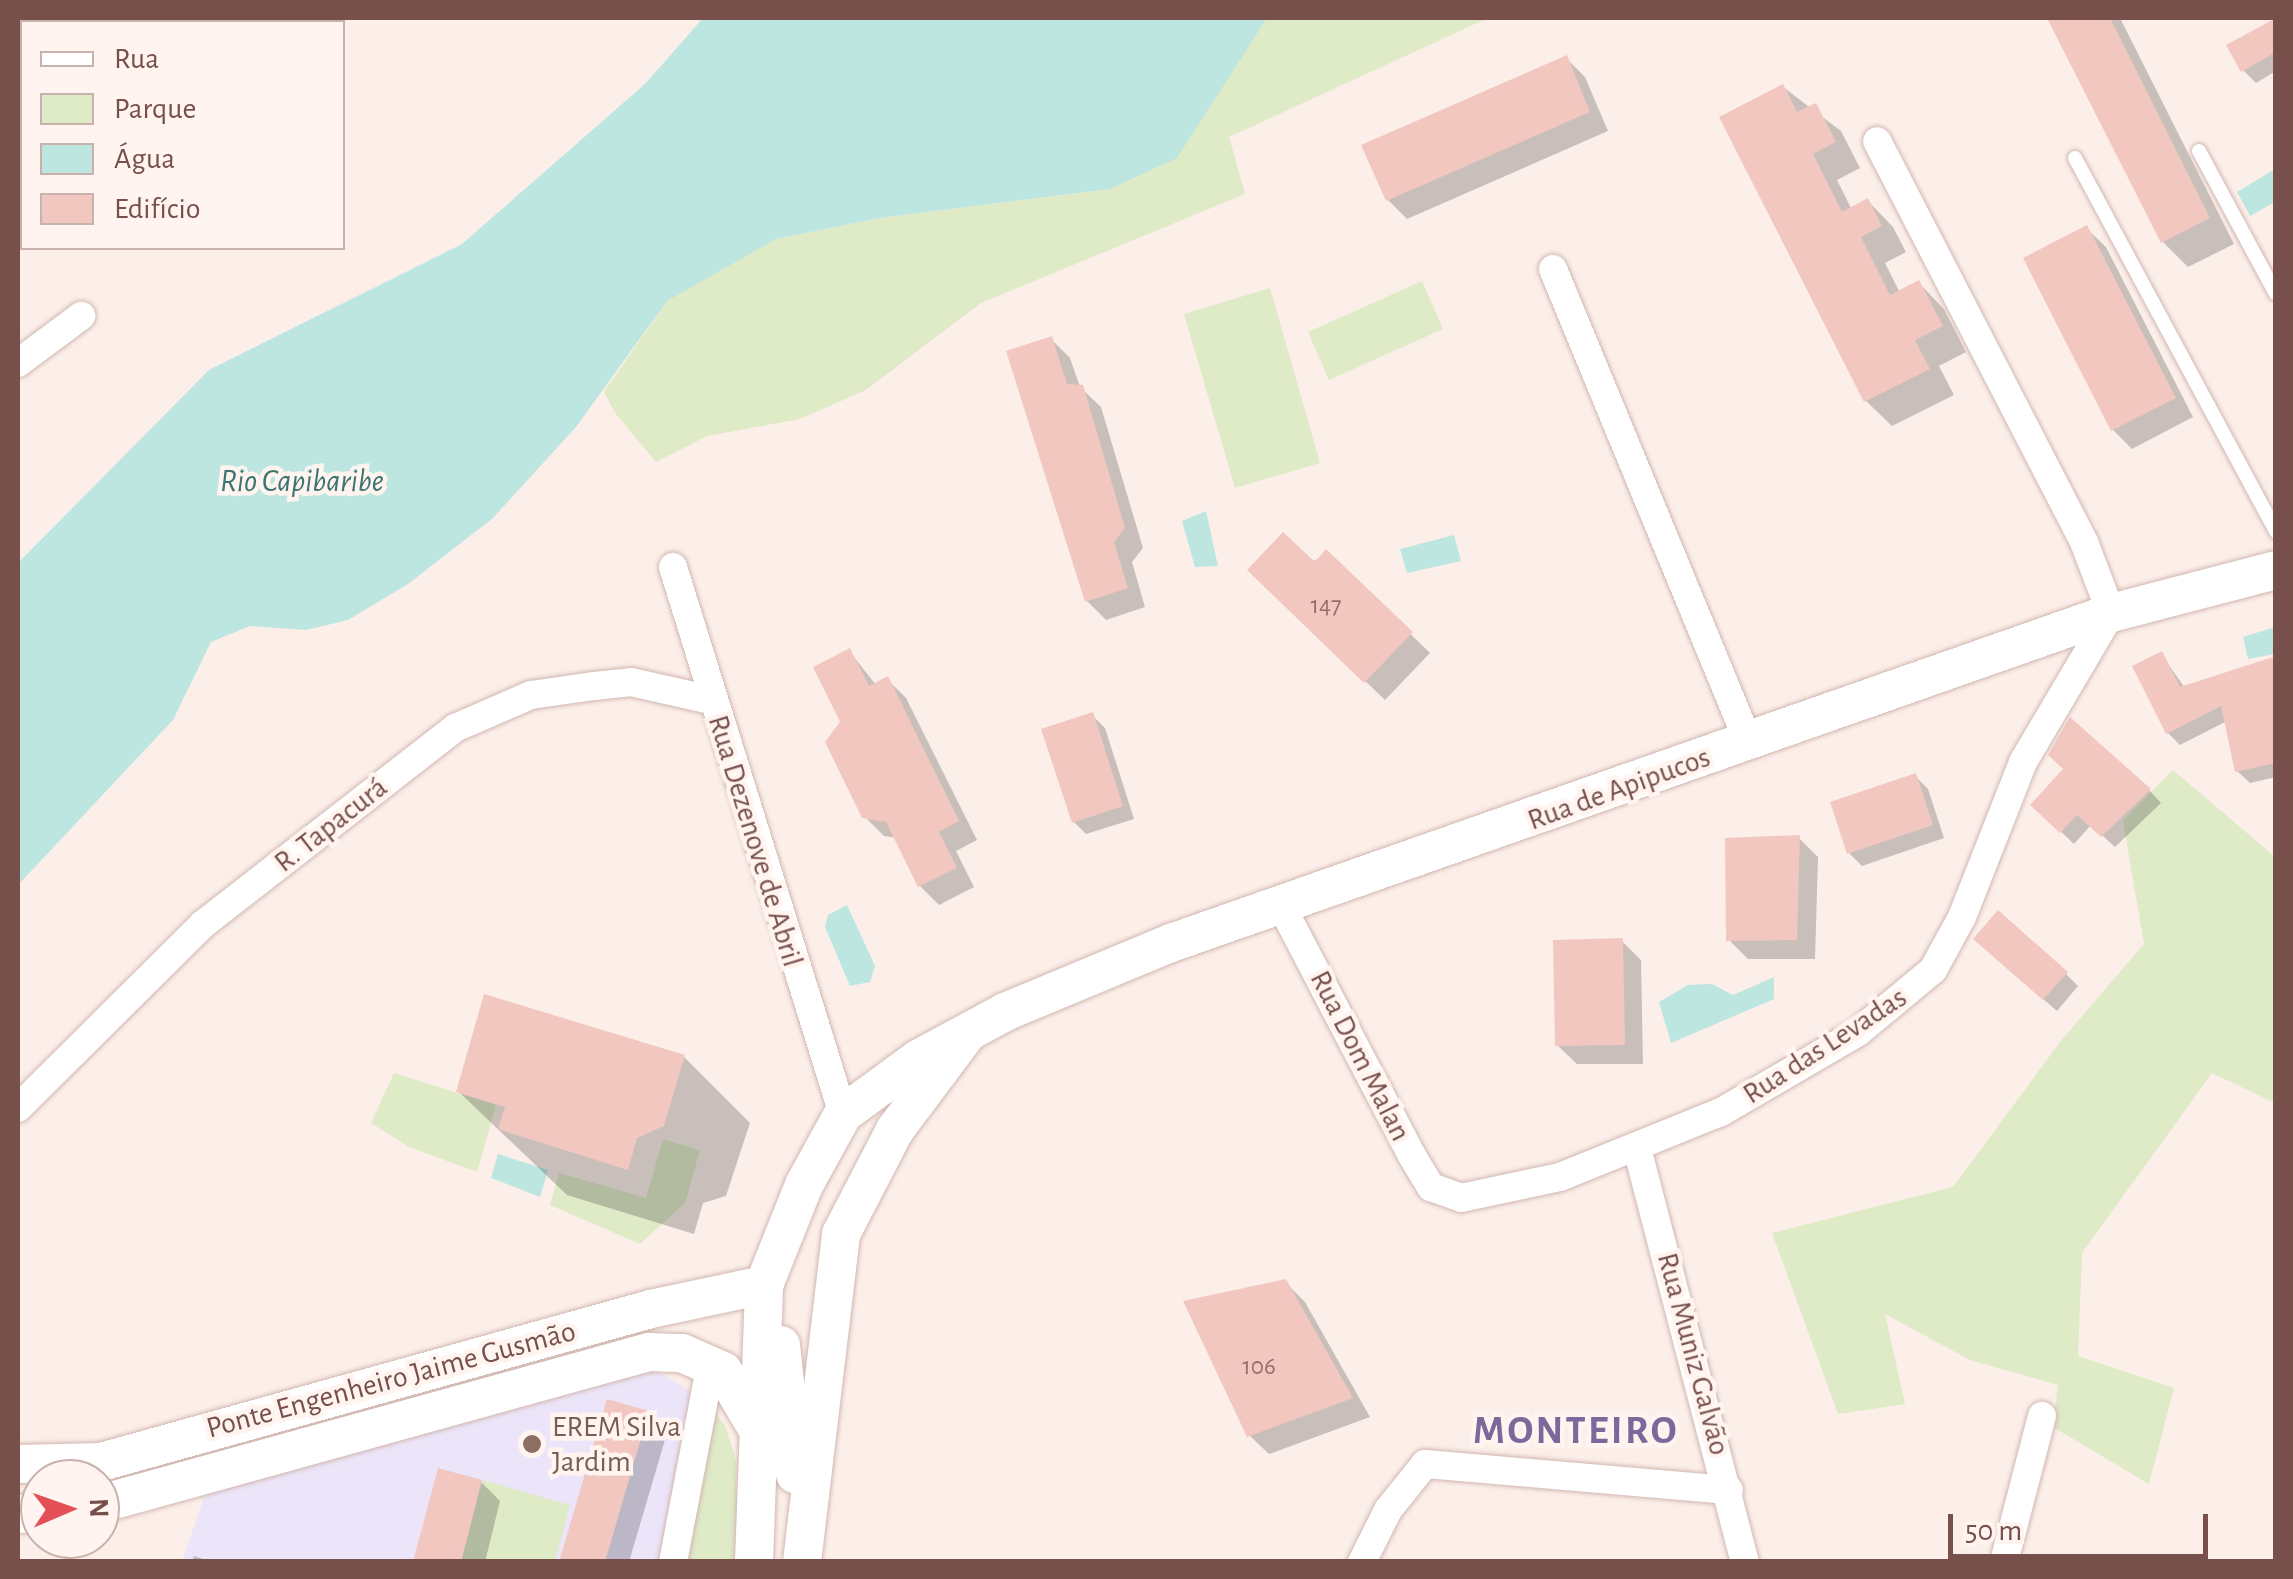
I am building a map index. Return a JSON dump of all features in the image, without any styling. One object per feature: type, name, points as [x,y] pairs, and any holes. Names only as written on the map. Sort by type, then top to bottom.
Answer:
[{"type":"main road","name":"Rua de Apipucos","points":[[843,1114],[970,1029],[1171,943],[1283,909],[2112,613],[2276,570]]},
{"type":"main road","points":[[805,1548],[830,1284],[841,1234],[895,1130],[970,1029]]},
{"type":"main road","points":[[754,1562],[764,1285],[804,1184],[843,1114]]},
{"type":"main road","points":[[764,1285],[779,1325],[796,1508],[805,1548]]},
{"type":"main road","name":"Ponte Engenheiro Jaime Gusmão","points":[[18,1464],[102,1462],[651,1308],[764,1285]]},
{"type":"main road","name":"Ponte Engenheiro Jaime Gusmão","points":[[120,1498],[649,1352],[710,1363]]},
{"type":"main road","points":[[710,1363],[741,1393],[760,1436]]},
{"type":"street","points":[[1877,141],[2084,542],[2112,613]]},
{"type":"street","points":[[1553,269],[1748,742]]},
{"type":"street","points":[[18,363],[81,316]]},
{"type":"street","name":"Rua Dezenove de Abril","points":[[673,567],[711,700],[843,1114]]},
{"type":"street","name":"Rua das Levadas","points":[[1447,1195],[1482,1195],[1560,1177],[1637,1148],[1788,1076],[1856,1033],[1932,970],[1962,917],[2023,762],[2112,613]]},
{"type":"street","name":"R. Tapacurá","points":[[18,1108],[202,926],[454,728],[531,694],[594,686],[631,682],[711,700]]},
{"type":"street","name":"Rua Dom Malan","points":[[1283,909],[1411,1154],[1432,1187],[1447,1195]]},
{"type":"street","name":"Rua Muniz Galvão","points":[[1637,1148],[1730,1490],[1745,1562]]},
{"type":"street","points":[[673,1562],[710,1363]]},
{"type":"street","points":[[2004,1562],[2042,1416]]},
{"type":"street","points":[[1362,1562],[1388,1510],[1425,1464],[1730,1490]]},
{"type":"lane","points":[[2199,150],[2276,294]]},
{"type":"lane","points":[[2076,158],[2276,532]]},
{"type":"shaded area","name":"EREM Silva Jardim","points":[[648,1366],[697,1395],[666,1561],[182,1562],[205,1494]]},
{"type":"green space","points":[[1267,18],[1488,18],[1229,137],[1245,194],[981,303],[866,390],[800,419],[707,436],[656,462],[615,413],[604,392],[667,301],[717,267],[776,239],[880,218],[1110,189]]},
{"type":"green space","points":[[1422,281],[1443,329],[1329,380],[1308,332]]},
{"type":"green space","points":[[1270,288],[1320,463],[1235,488],[1184,314]]},
{"type":"green space","points":[[2173,770],[2275,857],[2275,1103],[2212,1073],[2082,1253],[2078,1356],[2174,1388],[2149,1484],[2053,1427],[2058,1385],[1970,1360],[1885,1314],[1905,1404],[1838,1414],[1772,1233],[1953,1187],[2060,1042],[2144,944],[2123,821]]},
{"type":"green space","points":[[394,1073],[496,1105],[477,1172],[409,1147],[371,1123]]},
{"type":"green space","points":[[663,1139],[700,1150],[685,1203],[640,1244],[550,1205],[559,1173],[646,1198]]},
{"type":"green space","points":[[704,1397],[726,1427],[736,1461],[738,1561],[673,1562]]},
{"type":"green space","points":[[483,1480],[570,1505],[555,1561],[461,1561]]},
{"type":"water","name":"Rio Capibaribe","points":[[703,18],[1267,18],[1177,158],[1110,189],[880,218],[776,239],[667,301],[576,427],[493,518],[408,584],[348,620],[306,630],[250,626],[211,642],[173,720],[18,885],[18,563],[209,370],[462,244],[645,84]]},
{"type":"water","points":[[2275,169],[2275,202],[2250,216],[2237,192]]},
{"type":"water","points":[[1206,511],[1218,566],[1195,567],[1182,521]]},
{"type":"water","points":[[1454,535],[1461,561],[1407,573],[1400,549]]},
{"type":"water","points":[[2275,627],[2275,654],[2248,659],[2243,637]]},
{"type":"water","points":[[847,905],[875,966],[870,982],[850,986],[825,927],[828,915]]},
{"type":"water","points":[[1774,977],[1774,999],[1671,1043],[1659,1002],[1688,985],[1712,984],[1733,995]]},
{"type":"water","points":[[498,1154],[548,1170],[540,1197],[491,1178]]},
{"type":"building","points":[[2047,18],[2110,18],[2210,218],[2161,243]]},
{"type":"building","points":[[2276,18],[2276,52],[2241,72],[2226,45]]},
{"type":"building","points":[[1567,55],[1590,112],[1386,201],[1361,145]]},
{"type":"building","points":[[1783,84],[1797,112],[1816,103],[1836,142],[1813,154],[1842,212],[1868,198],[1882,226],[1861,237],[1890,295],[1919,280],[1943,326],[1915,340],[1930,369],[1864,402],[1719,117]]},
{"type":"building","points":[[2087,225],[2176,398],[2111,431],[2023,258]]},
{"type":"building","points":[[1052,336],[1067,384],[1083,385],[1125,528],[1114,542],[1128,588],[1085,602],[1006,351]]},
{"type":"building","points":[[1283,532],[1315,562],[1326,549],[1413,632],[1364,683],[1247,570]]},
{"type":"building","points":[[850,648],[869,686],[888,676],[959,821],[939,832],[957,868],[918,887],[886,822],[862,818],[825,742],[840,722],[813,667]]},
{"type":"building","points":[[2162,651],[2180,687],[2276,656],[2276,763],[2235,772],[2221,706],[2166,734],[2132,666]]},
{"type":"building","points":[[1093,712],[1123,806],[1072,823],[1041,729]]},
{"type":"building","points":[[2070,717],[2151,789],[2101,837],[2077,815],[2060,833],[2030,805],[2063,769],[2048,755]]},
{"type":"building","points":[[1916,773],[1933,825],[1847,854],[1830,802]]},
{"type":"building","points":[[1800,835],[1797,940],[1726,941],[1725,838]]},
{"type":"building","points":[[1998,910],[2068,972],[2043,1000],[1973,939]]},
{"type":"building","points":[[1623,938],[1625,1045],[1555,1046],[1553,940]]},
{"type":"building","points":[[484,994],[685,1055],[664,1126],[637,1138],[628,1170],[498,1129],[505,1107],[456,1092]]},
{"type":"building","points":[[1286,1279],[1353,1398],[1247,1437],[1183,1301]]},
{"type":"building","points":[[607,1399],[649,1411],[605,1562],[559,1562]]},
{"type":"building","points":[[438,1468],[482,1480],[461,1562],[413,1562]]},
{"type":"place","name":"EREM Silva Jardim","points":[[532,1444]]},
{"type":"district","name":"MONTEIRO","points":[[1576,1431]]}]
